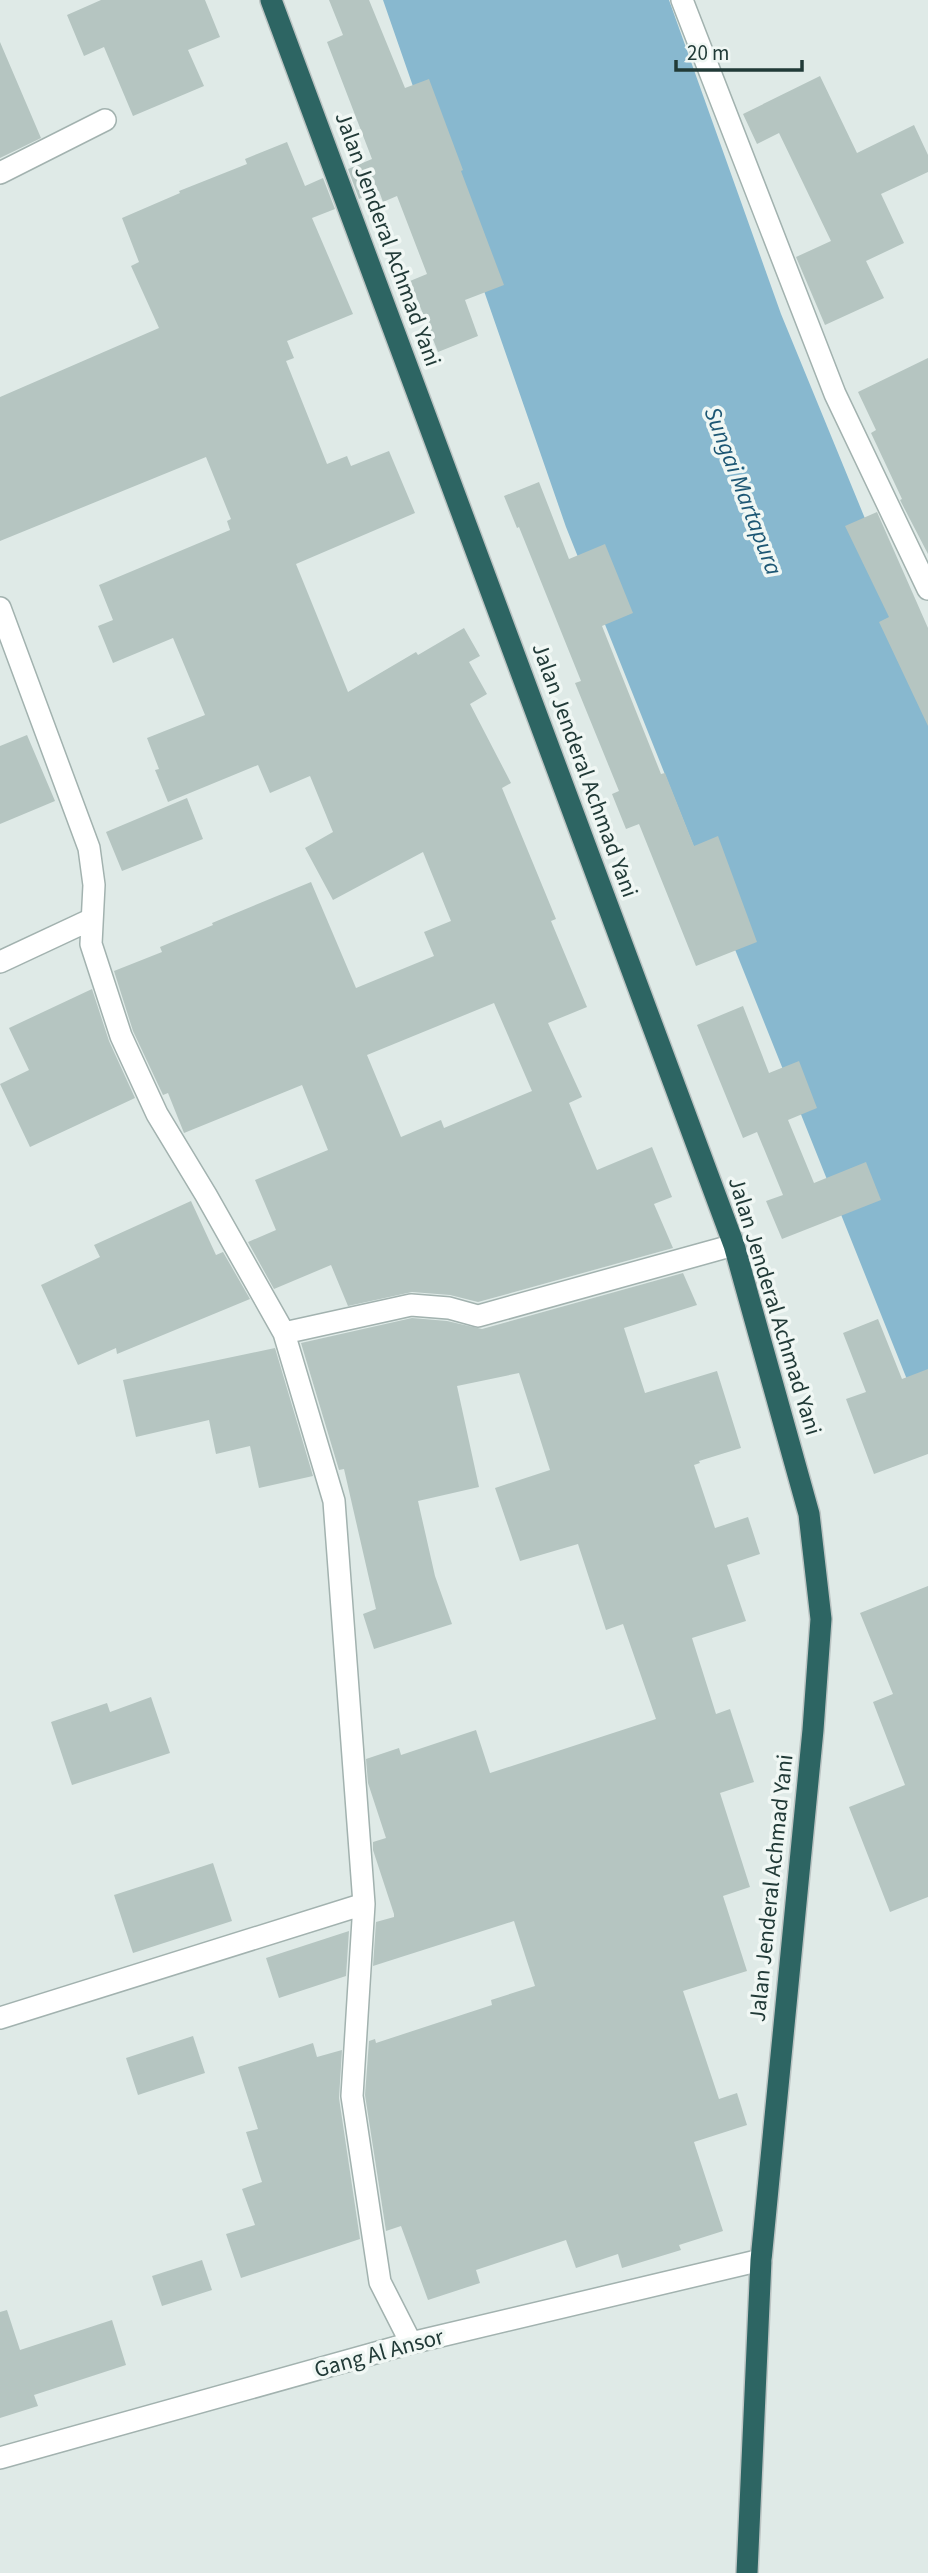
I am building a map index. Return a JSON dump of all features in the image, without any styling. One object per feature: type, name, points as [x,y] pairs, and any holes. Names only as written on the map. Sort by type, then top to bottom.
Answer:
[{"type":"highway","name":"Jalan Jenderal Achmad Yani","points":[[271,0],[734,1245],[809,1514],[821,1619],[813,1730],[761,2260],[747,2573]]},
{"type":"street","points":[[681,0],[835,394],[928,589]]},
{"type":"street","points":[[0,173],[105,120]]},
{"type":"street","points":[[0,608],[89,848],[94,884],[91,944],[121,1036],[157,1114],[284,1333],[334,1501],[364,1904],[352,2096],[380,2282],[411,2343]]},
{"type":"street","points":[[0,962],[92,919]]},
{"type":"street","points":[[284,1333],[411,1304],[449,1308],[478,1316],[734,1245]]},
{"type":"street","points":[[0,2018],[364,1904]]},
{"type":"street","name":"Gang Al Ansor","points":[[0,2458],[411,2343],[761,2260]]},
{"type":"water","name":"Sungai Martapura","points":[[383,0],[669,0],[781,314],[928,672],[928,1432],[566,527]]},
{"type":"building","points":[[101,0],[205,0],[220,37],[188,50],[204,86],[133,116],[104,47],[84,56],[67,15]]},
{"type":"building","points":[[329,0],[369,0],[405,88],[429,79],[504,285],[465,300],[478,336],[438,352],[410,281],[427,274],[397,196],[383,202],[379,191],[359,199],[348,169],[372,159],[327,42],[343,35]]},
{"type":"building","points":[[0,42],[41,138],[0,158]]},
{"type":"building","points":[[820,76],[857,153],[914,125],[928,155],[928,172],[881,194],[904,243],[866,261],[884,298],[825,325],[796,257],[831,241],[779,133],[757,144],[743,114]]},
{"type":"building","points":[[287,142],[305,186],[323,178],[335,209],[312,218],[353,314],[287,341],[294,358],[286,361],[327,464],[347,456],[351,466],[389,451],[415,513],[296,564],[348,692],[416,652],[418,655],[464,628],[480,656],[469,662],[487,694],[470,704],[511,783],[502,788],[556,919],[551,921],[587,1007],[548,1023],[582,1097],[569,1103],[597,1170],[652,1147],[672,1197],[654,1204],[673,1248],[478,1302],[450,1295],[412,1292],[348,1306],[331,1265],[274,1289],[248,1242],[276,1230],[255,1180],[328,1150],[302,1085],[184,1133],[168,1093],[163,1095],[133,1031],[114,971],[162,952],[160,947],[213,925],[212,923],[311,882],[356,988],[434,956],[424,932],[451,921],[423,852],[333,900],[305,848],[333,832],[310,776],[270,793],[258,765],[168,802],[155,770],[159,769],[147,738],[205,715],[173,638],[113,663],[98,626],[113,620],[99,585],[230,530],[227,521],[231,519],[206,457],[0,541],[0,397],[159,328],[131,266],[139,262],[122,218],[180,193],[179,191],[247,164],[245,159]],"holes":[[[494,1003],[532,1091],[444,1128],[441,1120],[401,1137],[367,1055]]]},
{"type":"building","points":[[928,358],[928,554],[900,500],[902,499],[871,433],[876,430],[858,392]]},
{"type":"building","points":[[539,482],[569,559],[605,544],[633,613],[602,626],[661,774],[665,773],[694,846],[718,836],[757,942],[696,966],[639,824],[626,829],[612,794],[619,791],[575,683],[581,681],[504,496]]},
{"type":"building","points":[[877,512],[928,628],[928,726],[879,622],[889,617],[845,526]]},
{"type":"building","points":[[27,735],[55,801],[0,824],[0,746]]},
{"type":"building","points":[[187,798],[203,839],[122,871],[106,832]]},
{"type":"building","points":[[92,989],[109,1041],[135,1098],[30,1147],[0,1084],[29,1070],[9,1028]]},
{"type":"building","points":[[743,1006],[769,1073],[799,1061],[817,1108],[788,1120],[814,1183],[866,1162],[881,1200],[782,1239],[766,1201],[783,1195],[757,1132],[743,1138],[697,1025]]},
{"type":"building","points":[[191,1201],[216,1255],[223,1252],[250,1299],[117,1354],[116,1348],[78,1365],[41,1285],[100,1257],[94,1245]]},
{"type":"building","points":[[683,1273],[697,1305],[624,1328],[645,1393],[717,1371],[741,1448],[694,1465],[715,1528],[748,1517],[760,1554],[727,1565],[746,1621],[692,1638],[716,1714],[730,1709],[754,1782],[720,1793],[750,1887],[723,1896],[747,1971],[683,1991],[719,2099],[737,2093],[747,2125],[694,2142],[723,2231],[679,2245],[681,2250],[622,2268],[618,2254],[576,2268],[566,2240],[476,2270],[480,2283],[428,2300],[401,2226],[386,2231],[365,2095],[369,2041],[375,2039],[376,2043],[492,2005],[491,2000],[535,1986],[514,1921],[373,1966],[376,1922],[394,1917],[394,1914],[373,1850],[373,1842],[386,1838],[368,1783],[366,1759],[399,1748],[401,1755],[476,1730],[490,1773],[656,1719],[623,1624],[606,1630],[578,1544],[520,1561],[495,1488],[550,1470],[519,1373],[457,1386],[479,1487],[418,1501],[435,1576],[452,1624],[374,1649],[363,1614],[376,1609],[344,1469],[339,1470],[301,1343],[412,1318],[447,1321],[482,1329]]},
{"type":"building","points":[[878,1319],[902,1379],[928,1369],[928,1454],[874,1474],[846,1399],[866,1392],[843,1333]]},
{"type":"building","points":[[275,1348],[313,1476],[259,1488],[250,1446],[216,1454],[209,1420],[136,1437],[123,1380]]},
{"type":"building","points":[[928,1586],[928,1897],[890,1912],[849,1807],[905,1785],[873,1702],[893,1694],[860,1613]]},
{"type":"building","points":[[151,1697],[170,1753],[72,1785],[51,1722],[107,1703],[110,1712]]},
{"type":"building","points":[[213,1863],[232,1921],[133,1953],[114,1895]]},
{"type":"building","points":[[349,1931],[346,1976],[279,1998],[266,1958]]},
{"type":"building","points":[[193,2036],[205,2073],[138,2095],[126,2058]]},
{"type":"building","points":[[313,2043],[317,2057],[342,2050],[339,2098],[360,2239],[241,2278],[226,2234],[255,2225],[242,2189],[262,2182],[246,2132],[258,2129],[238,2067]]},
{"type":"building","points":[[202,2260],[212,2290],[162,2306],[152,2276]]},
{"type":"building","points":[[7,2310],[20,2350],[112,2320],[126,2365],[34,2395],[38,2406],[0,2418],[0,2312]]}]
